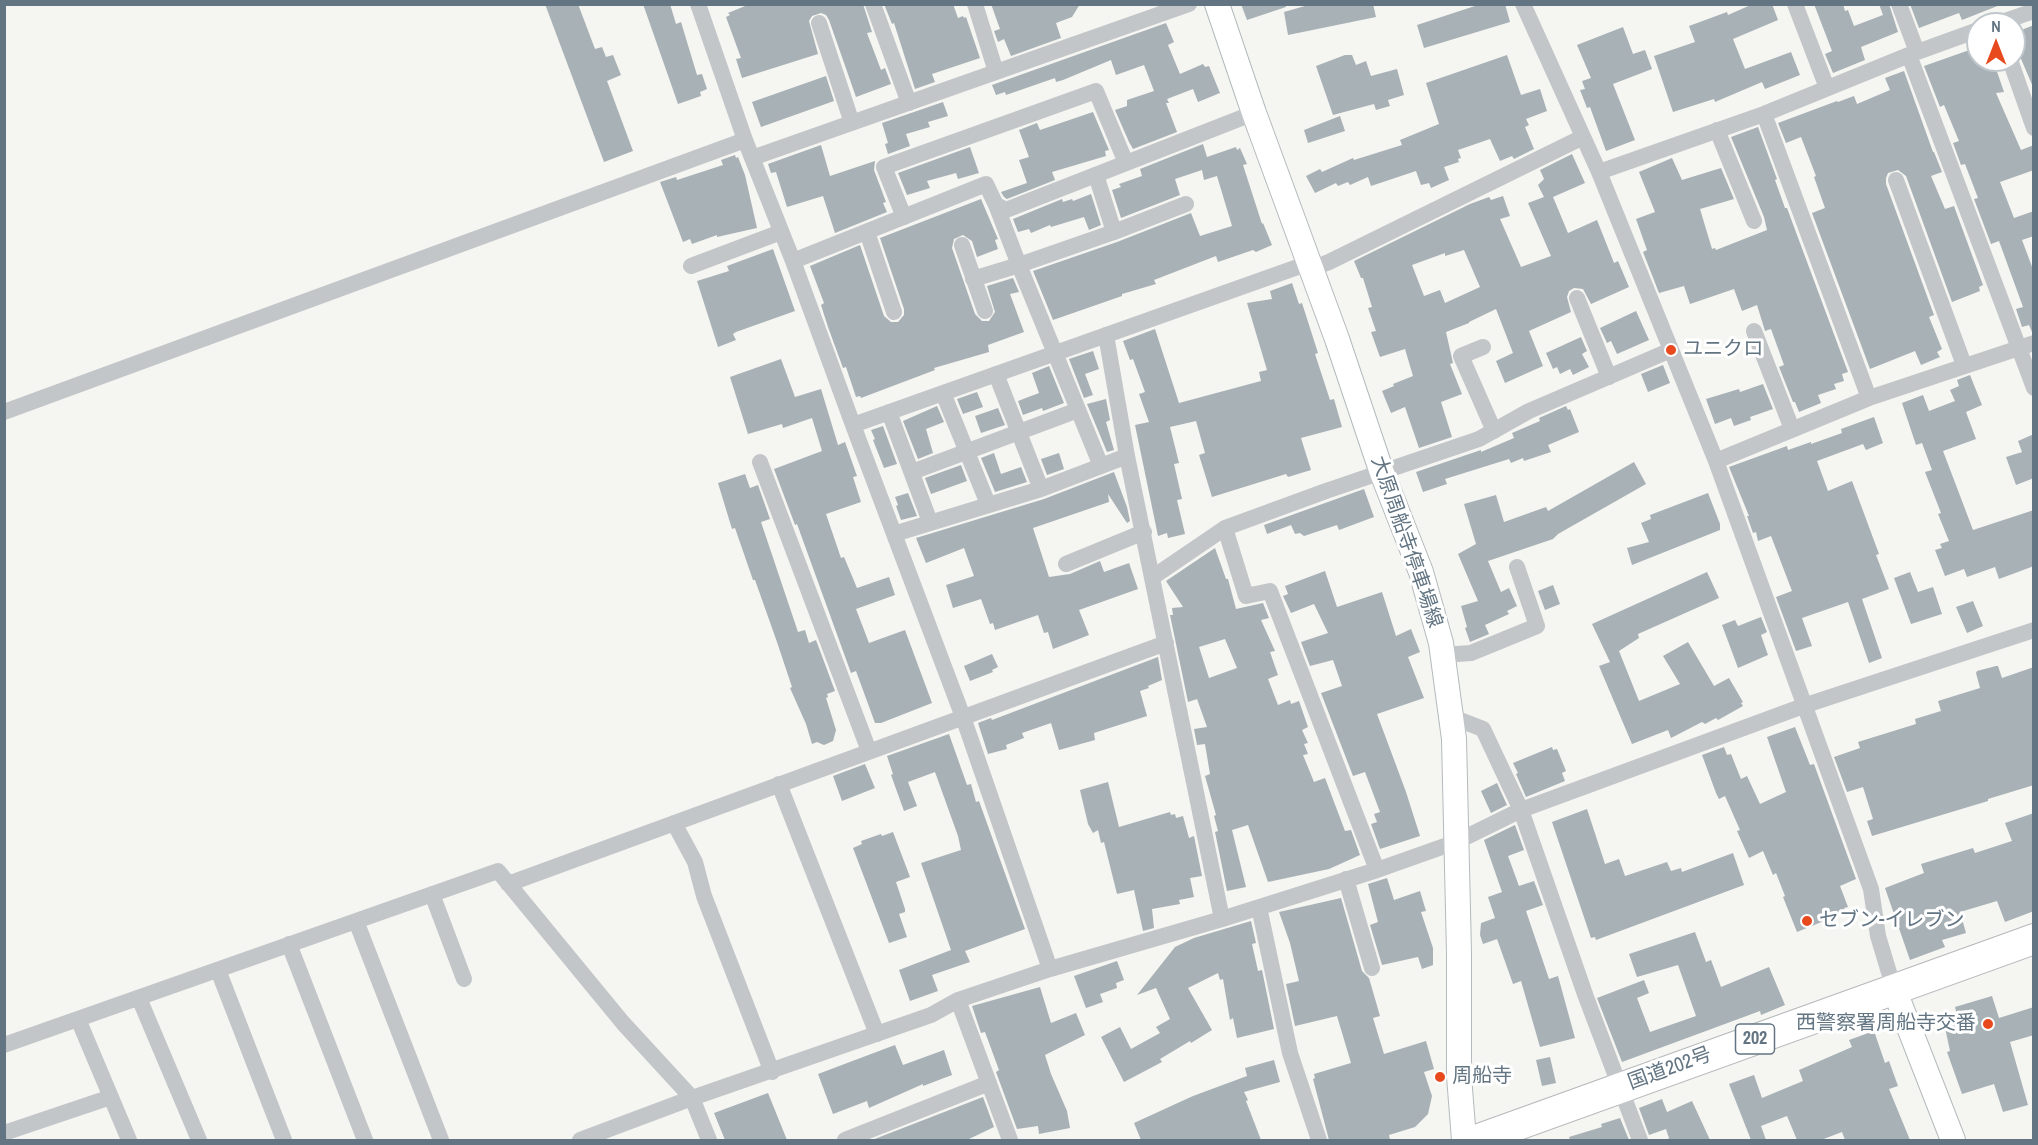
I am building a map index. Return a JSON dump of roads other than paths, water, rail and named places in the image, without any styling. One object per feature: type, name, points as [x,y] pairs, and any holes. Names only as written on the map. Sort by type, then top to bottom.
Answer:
[{"type":"highway","name":"国道202号","points":[[1476,1140],[2034,939]]},
{"type":"main road","name":"大原周船寺停車場線","points":[[1217,4],[1254,113],[1337,339],[1382,473],[1421,572],[1443,655],[1454,739],[1459,953],[1459,1076],[1464,1140]]},
{"type":"main road","points":[[1894,989],[1953,1140]]},
{"type":"street","points":[[699,4],[745,140],[793,261],[963,717],[1050,969]]},
{"type":"street","points":[[873,4],[909,103]]},
{"type":"street","points":[[975,4],[996,72]]},
{"type":"street","points":[[752,158],[1189,4]]},
{"type":"street","points":[[1523,4],[1599,172],[1716,460],[1871,889],[1878,936],[1894,989]]},
{"type":"street","points":[[1795,4],[1827,88]]},
{"type":"street","points":[[1899,4],[1913,54],[2026,346],[2034,388]]},
{"type":"street","points":[[819,23],[852,123]]},
{"type":"street","points":[[1599,172],[1764,114],[1966,34]]},
{"type":"street","points":[[2014,72],[2034,128]]},
{"type":"street","points":[[904,217],[884,167],[1096,91],[1126,163]]},
{"type":"street","points":[[996,205],[1006,210],[1254,113]]},
{"type":"street","points":[[1764,114],[1869,398]]},
{"type":"street","points":[[1718,130],[1755,221]]},
{"type":"street","points":[[853,425],[1106,335],[1310,266],[1329,262],[1583,137]]},
{"type":"street","points":[[4,412],[745,140]]},
{"type":"street","points":[[1096,175],[1114,232]]},
{"type":"street","points":[[1896,180],[1964,365]]},
{"type":"street","points":[[793,261],[986,184],[1101,466]]},
{"type":"street","points":[[973,279],[1114,232],[1186,204]]},
{"type":"street","points":[[691,266],[781,232]]},
{"type":"street","points":[[867,232],[894,312]]},
{"type":"street","points":[[962,245],[985,311]]},
{"type":"street","points":[[1577,298],[1609,377]]},
{"type":"street","points":[[1754,331],[1792,429]]},
{"type":"street","points":[[1106,335],[1127,456],[1154,577],[1222,919]]},
{"type":"street","points":[[1716,460],[1869,398],[2026,346]]},
{"type":"street","points":[[1483,347],[1461,356],[1494,431]]},
{"type":"street","points":[[1154,577],[1225,528],[1479,439],[1529,411],[1671,350]]},
{"type":"street","points":[[996,374],[1041,489]]},
{"type":"street","points":[[943,393],[988,504]]},
{"type":"street","points":[[912,472],[1078,410]]},
{"type":"street","points":[[889,412],[930,522]]},
{"type":"street","points":[[894,534],[1041,489],[1127,456]]},
{"type":"street","points":[[760,462],[869,751]]},
{"type":"street","points":[[1225,528],[1246,596],[1270,591],[1377,870]]},
{"type":"street","points":[[1066,564],[1144,532]]},
{"type":"street","points":[[1443,655],[1471,653],[1537,626],[1517,567]]},
{"type":"street","points":[[580,1140],[692,1098],[931,1015],[958,1000],[1050,969],[1222,919],[1377,870],[1456,842],[1521,810],[1806,705],[2034,630]]},
{"type":"street","points":[[508,884],[1166,643]]},
{"type":"street","points":[[1452,717],[1483,729],[1521,810],[1640,1140]]},
{"type":"street","points":[[779,784],[877,1034]]},
{"type":"street","points":[[674,823],[695,862],[704,896],[772,1072]]},
{"type":"street","points":[[4,1045],[498,871],[623,1023],[692,1098],[709,1140]]},
{"type":"street","points":[[1346,879],[1372,968]]},
{"type":"street","points":[[432,894],[464,979]]},
{"type":"street","points":[[1259,907],[1290,1053],[1319,1140]]},
{"type":"street","points":[[356,921],[441,1140]]},
{"type":"street","points":[[289,944],[365,1140]]},
{"type":"street","points":[[218,970],[284,1140]]},
{"type":"street","points":[[139,998],[199,1140]]},
{"type":"street","points":[[958,1000],[1010,1140]]},
{"type":"street","points":[[78,1019],[129,1140]]},
{"type":"street","points":[[845,1140],[989,1083]]},
{"type":"street","points":[[4,1133],[111,1097]]},
{"type":"place","name":"ユニクロ","points":[[1671,350]]},
{"type":"place","name":"セブン-イレブン","points":[[1807,921]]},
{"type":"place","name":"西警察署周船寺交番","points":[[1988,1024]]},
{"type":"place","name":"周船寺","points":[[1440,1077]]}]
